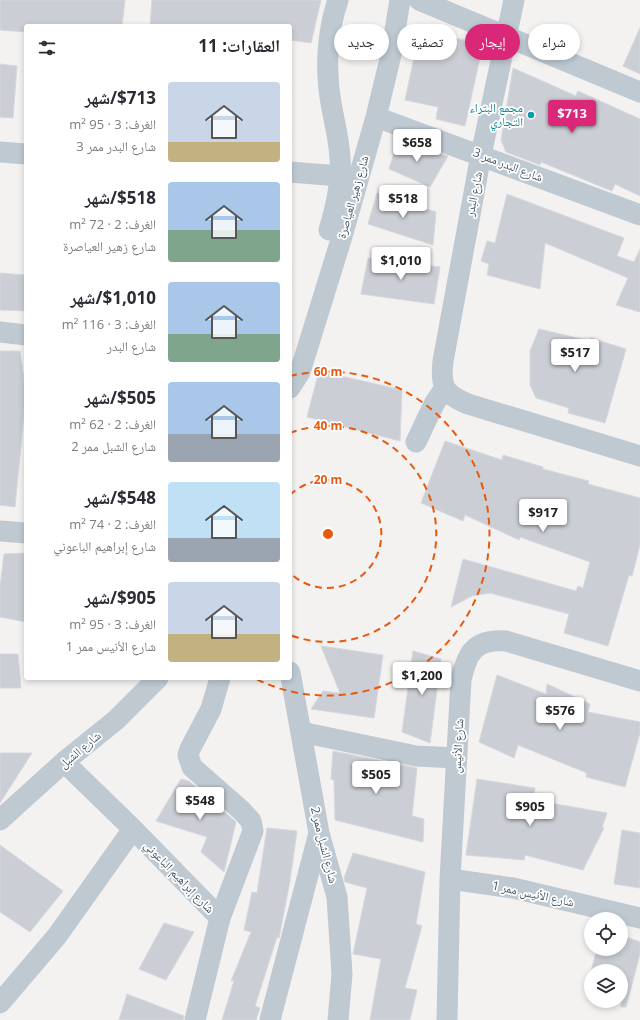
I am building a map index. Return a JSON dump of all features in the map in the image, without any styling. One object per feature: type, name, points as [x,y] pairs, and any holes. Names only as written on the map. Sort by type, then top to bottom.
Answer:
[{"type":"street","name":"شارع زهير العياصرة","points":[[333,241],[334,211],[340,176],[339,142],[330,102],[328,63],[330,32],[338,0]]},
{"type":"street","name":"شارع زهير العياصرة","points":[[292,385],[298,378],[294,364],[317,298],[333,241],[376,117],[391,55],[400,0]]},
{"type":"street","points":[[419,0],[478,24]]},
{"type":"street","name":"شارع البدر","points":[[510,24],[514,0]]},
{"type":"street","points":[[520,41],[640,92]]},
{"type":"street","name":"شارع البدر","points":[[444,389],[442,376],[443,361],[481,155],[503,60]]},
{"type":"street","name":"شارع البدر ممر 3","points":[[376,117],[640,215]]},
{"type":"street","points":[[0,152],[24,154]]},
{"type":"street","points":[[292,172],[340,176]]},
{"type":"street","points":[[0,332],[24,335]]},
{"type":"street","points":[[416,442],[434,404],[444,389],[454,398],[468,404],[640,456]]},
{"type":"street","points":[[0,531],[24,533]]},
{"type":"street","name":"شارع الأنيس","points":[[447,1020],[450,879],[461,680],[464,666],[470,653],[480,644],[491,640],[506,641],[640,681]]},
{"type":"street","name":"شارع الشبل","points":[[0,820],[64,762],[116,720],[156,680]]},
{"type":"street","points":[[219,680],[211,709],[190,749],[189,761],[192,767],[242,811],[251,821],[253,831],[220,918]]},
{"type":"street","name":"شارع الشبل ممر 2","points":[[291,680],[319,833],[338,897],[342,974],[338,1020]]},
{"type":"street","points":[[301,732],[416,756],[457,758]]},
{"type":"street","name":"شارع إبراهيم الباعوني","points":[[64,762],[133,829],[220,918],[195,1020]]},
{"type":"street","points":[[0,1003],[57,936],[133,829]]},
{"type":"street","points":[[270,1020],[319,833]]},
{"type":"street","name":"شارع الأنيس ممر 1","points":[[450,879],[513,888],[640,918]]},
{"type":"building","points":[[0,0],[125,0],[122,24],[24,24],[24,32],[0,30]]},
{"type":"building","points":[[152,0],[321,0],[311,43],[292,40],[292,24],[150,24]]},
{"type":"building","points":[[640,28],[640,74],[623,66]]},
{"type":"building","points":[[457,38],[465,40],[465,60],[479,60],[465,126],[436,119],[438,107],[405,100],[414,60],[457,60]]},
{"type":"building","points":[[0,64],[17,66],[13,118],[0,117]]},
{"type":"building","points":[[513,68],[576,96],[578,91],[640,119],[640,196],[615,184],[612,191],[541,162],[540,165],[506,152],[501,140]]},
{"type":"building","points":[[398,140],[448,156],[430,187],[389,169]]},
{"type":"building","points":[[377,193],[436,212],[433,245],[368,224]]},
{"type":"building","points":[[507,194],[624,238],[617,256],[634,262],[640,249],[640,312],[616,305],[628,278],[545,243],[540,289],[487,275],[489,264],[481,261],[487,241],[495,243]]},
{"type":"building","points":[[368,258],[440,267],[434,304],[361,294]]},
{"type":"building","points":[[0,273],[24,275],[24,311],[0,310]]},
{"type":"building","points":[[539,329],[590,341],[591,338],[626,349],[605,423],[568,413],[569,408],[536,398],[530,385],[530,351]]},
{"type":"building","points":[[0,351],[20,351],[24,379],[24,414],[15,507],[0,505]]},
{"type":"building","points":[[319,371],[402,390],[400,441],[307,417]]},
{"type":"building","points":[[445,441],[502,460],[503,455],[543,467],[543,469],[589,481],[588,484],[640,498],[640,545],[632,576],[629,575],[608,646],[564,633],[569,614],[490,593],[472,596],[451,607],[463,559],[576,591],[578,586],[583,588],[590,562],[520,537],[519,540],[465,515],[463,521],[421,503]]},
{"type":"building","points":[[24,553],[24,622],[0,617],[0,587],[4,554]]},
{"type":"building","points":[[321,646],[383,655],[374,718],[311,709],[323,691],[340,693]]},
{"type":"building","points":[[413,651],[441,659],[430,743],[402,732]]},
{"type":"building","points":[[0,654],[18,654],[21,688],[0,688]]},
{"type":"building","points":[[497,675],[546,694],[547,684],[590,704],[588,712],[640,722],[640,733],[625,787],[586,777],[587,773],[518,745],[514,758],[479,742]]},
{"type":"building","points":[[333,751],[417,768],[412,816],[424,819],[423,842],[335,820],[334,780],[331,779]]},
{"type":"building","points":[[0,753],[32,753],[0,803]]},
{"type":"building","points":[[181,779],[189,781],[236,822],[224,872],[201,852],[207,837],[156,821]]},
{"type":"building","points":[[477,779],[535,788],[533,800],[607,813],[602,827],[604,828],[583,870],[525,855],[524,860],[466,855]]},
{"type":"building","points":[[267,828],[297,831],[290,881],[279,938],[277,937],[255,1006],[260,1008],[256,1020],[222,1020],[234,981],[231,981],[251,932],[244,930],[252,892],[257,893]]},
{"type":"building","points":[[622,830],[640,833],[640,888],[614,884]]},
{"type":"building","points":[[0,845],[63,891],[30,932],[0,912]]},
{"type":"building","points":[[353,853],[425,872],[416,924],[422,926],[405,988],[417,990],[410,1020],[370,1020],[381,959],[353,954],[367,888],[345,882],[344,878]]},
{"type":"building","points":[[164,923],[194,932],[166,980],[139,969]]},
{"type":"building","points":[[628,938],[640,942],[640,954],[628,999],[628,964],[593,964],[595,956],[628,956]]},
{"type":"building","points":[[127,994],[184,1016],[183,1020],[119,1020]]},
{"type":"place","name":"مجمع البتراء التجاري","points":[[531,115]]}]
